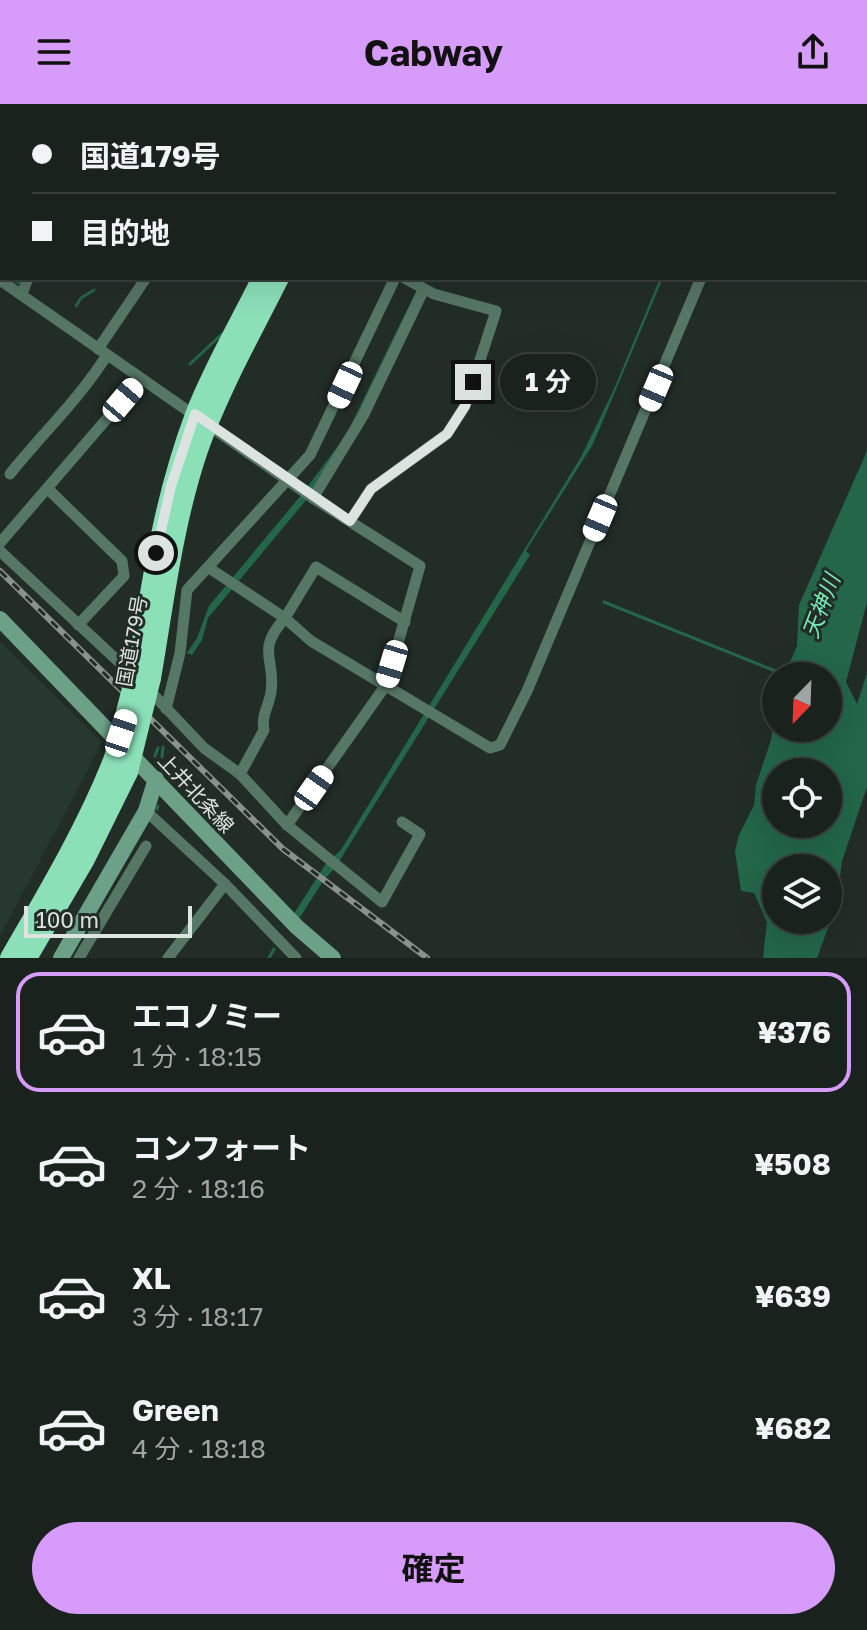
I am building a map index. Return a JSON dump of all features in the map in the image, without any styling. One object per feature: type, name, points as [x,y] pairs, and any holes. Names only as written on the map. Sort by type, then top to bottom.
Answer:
[{"type":"highway","name":"国道179号","points":[[27,958],[84,861],[121,765],[129,709],[145,672],[161,524],[261,280]]},
{"type":"highway","name":"国道179号","points":[[202,419],[278,280]]},
{"type":"highway","name":"国道179号","points":[[10,958],[121,765]]},
{"type":"main road","name":"上井北条線","points":[[0,619],[297,927],[333,958]]},
{"type":"main road","points":[[61,958],[146,811],[156,779]]},
{"type":"street","points":[[0,280],[313,498],[420,566],[386,685],[287,825]]},
{"type":"street","points":[[22,294],[27,280]]},
{"type":"street","points":[[10,474],[49,425],[90,382],[103,352],[145,280]]},
{"type":"street","points":[[166,709],[180,653],[187,590],[288,480],[320,438],[394,280]]},
{"type":"street","points":[[350,521],[371,489],[447,434],[465,406],[496,311],[434,294],[408,280]]},
{"type":"street","points":[[209,568],[285,618],[311,641],[490,748],[500,745],[533,676],[700,280]]},
{"type":"street","points":[[313,498],[363,416],[424,289]]},
{"type":"street","points":[[0,543],[141,379]]},
{"type":"street","points":[[48,489],[122,561],[124,576],[78,625]]},
{"type":"street","points":[[0,551],[204,748],[240,774],[287,825],[382,902],[420,834],[402,822]]},
{"type":"street","points":[[240,774],[264,730],[262,720],[271,690],[266,648],[316,567],[405,622]]},
{"type":"street","points":[[146,811],[225,884],[296,958]]},
{"type":"street","points":[[83,957],[146,846]]},
{"type":"street","points":[[175,956],[225,884]]},
{"type":"shaded area","points":[[0,641],[102,743],[0,936]]},
{"type":"water","points":[[422,280],[425,280],[360,414],[307,499],[208,618],[202,640],[192,655],[187,653],[197,638],[209,606],[302,494],[346,435]]},
{"type":"water","points":[[659,280],[662,280],[593,444],[526,551],[530,555],[335,868],[299,919],[293,915],[327,862],[341,850],[581,457],[615,387]]},
{"type":"water","name":"天神川","points":[[867,451],[867,602],[846,682],[857,704],[867,673],[867,787],[842,861],[842,854],[762,854],[762,911],[754,893],[741,891],[735,851],[739,835],[754,805],[762,767],[762,838],[842,838],[842,758],[765,758],[770,742],[842,742],[842,662],[790,662],[797,646],[799,605]]},
{"type":"water","points":[[766,934],[826,934],[817,958],[763,958]]},
{"type":"waterway","points":[[15,280],[19,283]]},
{"type":"waterway","points":[[76,306],[81,298],[94,290]]},
{"type":"waterway","points":[[190,364],[222,334]]},
{"type":"waterway","points":[[604,602],[762,666]]},
{"type":"waterway","points":[[162,757],[163,747]]},
{"type":"waterway","points":[[155,756],[158,748]]},
{"type":"waterway","points":[[269,958],[274,949]]},
{"type":"railway","points":[[0,571],[283,849],[427,958]]},
{"type":"route","points":[[156,553],[171,486],[195,414],[350,521],[371,489],[447,434],[465,406],[473,382]]}]
